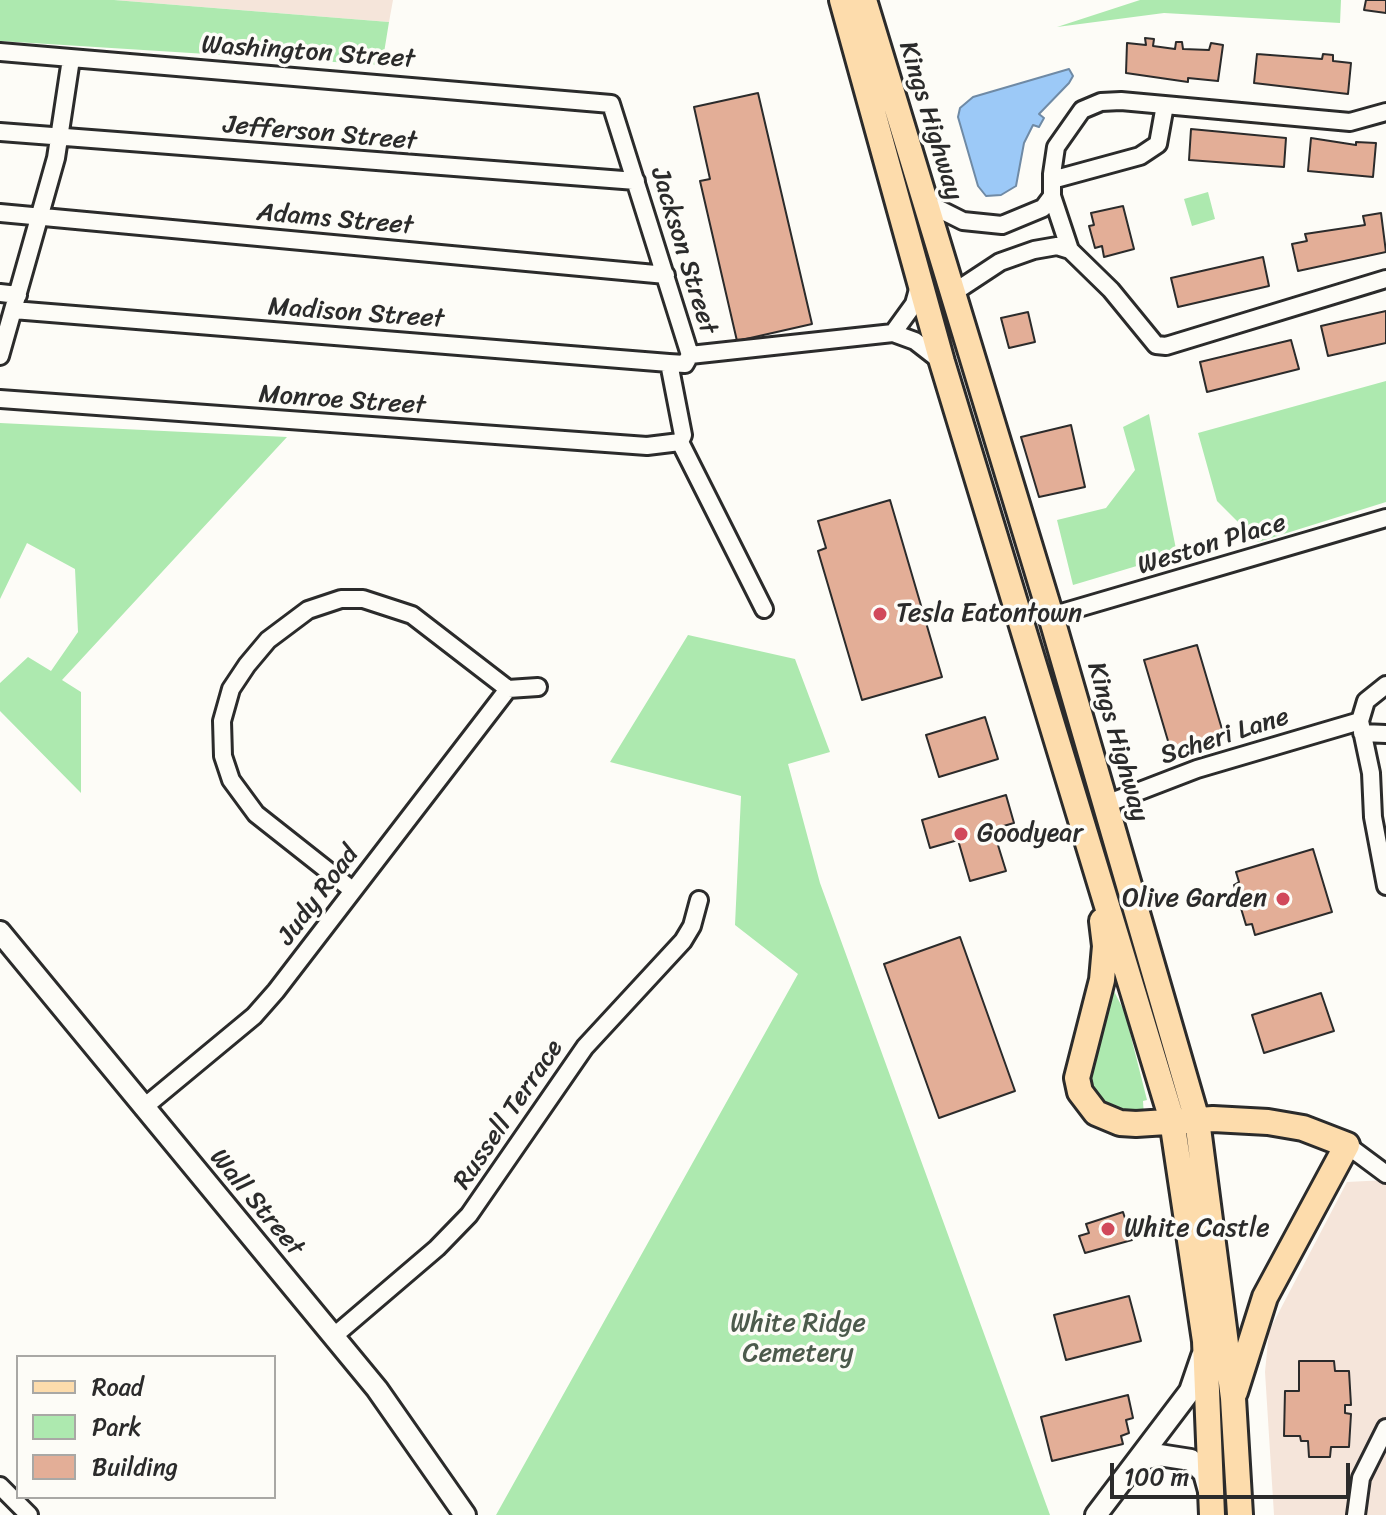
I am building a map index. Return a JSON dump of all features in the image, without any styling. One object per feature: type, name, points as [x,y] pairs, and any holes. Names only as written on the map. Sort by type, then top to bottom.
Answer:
[{"type":"main road","name":"Kings Highway","points":[[842,0],[942,362],[1093,855],[1185,1120],[1205,1341],[1212,1508]]},
{"type":"main road","name":"Kings Highway","points":[[864,0],[1106,804],[1185,1120],[1233,1398],[1240,1515]]},
{"type":"main road","points":[[1093,855],[1105,946],[1102,980],[1077,1078],[1080,1092],[1096,1113],[1120,1123],[1185,1120],[1285,1124],[1347,1145],[1265,1297],[1233,1398]]},
{"type":"street","name":"Washington Street","points":[[0,52],[611,104]]},
{"type":"street","points":[[0,356],[41,216],[59,138],[71,59]]},
{"type":"street","points":[[1070,250],[1052,188],[1056,147],[1082,110],[1111,101],[1350,122],[1386,112]]},
{"type":"street","name":"Jackson Street","points":[[611,104],[690,355],[893,333]]},
{"type":"street","points":[[925,202],[963,221],[1002,225],[1034,213],[1052,188],[1140,156],[1158,144],[1165,105]]},
{"type":"street","name":"Jefferson Street","points":[[0,132],[636,181]]},
{"type":"street","name":"Adams Street","points":[[0,213],[666,275]]},
{"type":"street","points":[[953,293],[1000,262],[1057,246],[1070,250],[1111,290],[1156,345],[1166,346],[1386,279]]},
{"type":"street","points":[[921,280],[914,304],[893,333],[915,341],[942,362]]},
{"type":"street","name":"Madison Street","points":[[0,293],[15,302],[669,363],[685,364],[690,355]]},
{"type":"street","name":"Jackson Street","points":[[669,363],[683,435],[680,442],[764,609]]},
{"type":"street","name":"Monroe Street","points":[[0,399],[647,446],[680,442]]},
{"type":"street","name":"Weston Place","points":[[1051,616],[1386,518]]},
{"type":"street","points":[[351,889],[256,814],[231,780],[223,756],[222,721],[231,689],[256,653],[286,624],[308,610],[341,599],[363,599],[412,615],[508,689],[538,687]]},
{"type":"street","points":[[1386,685],[1366,701],[1361,727],[1380,799],[1386,886]]},
{"type":"street","name":"Judy Road","points":[[143,1108],[254,1016],[298,964],[351,889],[508,689]]},
{"type":"street","name":"Scheri Lane","points":[[1106,804],[1197,769],[1361,727],[1386,734]]},
{"type":"street","name":"Russell Terrace","points":[[334,1336],[437,1248],[469,1215],[585,1047],[683,941],[692,926],[699,900]]},
{"type":"street","name":"Wall Street","points":[[0,932],[334,1336],[419,1447],[465,1515]]},
{"type":"street","points":[[1347,1145],[1386,1174]]},
{"type":"street","points":[[1096,1515],[1190,1391],[1205,1341]]},
{"type":"street","points":[[1356,1515],[1361,1478],[1386,1428]]},
{"type":"street","points":[[1138,1461],[1159,1455],[1191,1460],[1204,1473],[1212,1508]]},
{"type":"street","points":[[0,1486],[29,1515]]},
{"type":"shaded area","points":[[114,0],[393,0],[389,22]]},
{"type":"shaded area","points":[[1386,1180],[1386,1515],[1274,1515],[1265,1372],[1269,1331],[1347,1182]]},
{"type":"green space","points":[[0,0],[114,0],[389,22],[382,65],[0,41]]},
{"type":"green space","points":[[1140,0],[1341,0],[1340,23],[1164,13],[1057,27]]},
{"type":"green space","points":[[1208,192],[1215,219],[1192,226],[1184,199]]},
{"type":"green space","points":[[1386,381],[1386,502],[1258,542],[1217,501],[1198,433]]},
{"type":"green space","points":[[1149,414],[1177,554],[1073,585],[1057,520],[1106,508],[1135,470],[1123,427]]},
{"type":"green space","points":[[0,423],[287,437],[62,680],[81,692],[81,793],[0,711],[0,683],[28,657],[51,671],[78,632],[75,569],[27,543],[0,599]]},
{"type":"green space","name":"White Ridge Cemetery","points":[[688,635],[795,659],[830,752],[788,764],[820,883],[1050,1515],[496,1515],[798,974],[735,925],[741,796],[610,762]]},
{"type":"green space","points":[[1112,987],[1125,1013],[1147,1100],[1143,1101],[1144,1116],[1107,1108],[1090,1086],[1089,1077]]},
{"type":"water","points":[[1069,69],[1073,76],[1069,83],[1039,114],[1044,118],[1039,127],[1033,125],[1024,143],[1016,186],[1001,195],[986,196],[978,186],[958,117],[960,108],[973,97]]},
{"type":"building","points":[[1366,0],[1386,0],[1386,13],[1364,10]]},
{"type":"building","points":[[1145,38],[1154,39],[1153,46],[1175,49],[1176,42],[1182,42],[1183,49],[1209,50],[1211,43],[1223,45],[1218,81],[1188,78],[1188,82],[1126,73],[1127,43],[1146,45]]},
{"type":"building","points":[[1257,54],[1322,59],[1323,54],[1333,55],[1333,61],[1351,63],[1348,94],[1254,83]]},
{"type":"building","points":[[758,93],[812,324],[737,341],[700,181],[710,179],[694,107]]},
{"type":"building","points":[[1191,129],[1286,138],[1284,167],[1189,160]]},
{"type":"building","points":[[1311,138],[1356,145],[1356,142],[1376,143],[1373,177],[1308,171]]},
{"type":"building","points":[[1123,206],[1134,249],[1104,257],[1102,246],[1095,248],[1089,226],[1094,225],[1091,213]]},
{"type":"building","points":[[1381,213],[1386,252],[1298,271],[1292,244],[1307,241],[1305,234],[1365,225],[1363,216]]},
{"type":"building","points":[[1263,257],[1269,286],[1178,307],[1171,278]]},
{"type":"building","points":[[1386,311],[1386,343],[1328,356],[1321,326]]},
{"type":"building","points":[[1028,312],[1035,342],[1009,348],[1001,318]]},
{"type":"building","points":[[1291,340],[1299,369],[1207,392],[1200,362]]},
{"type":"building","points":[[1071,425],[1085,487],[1039,497],[1021,437]]},
{"type":"building","name":"Tesla Eatontown","points":[[890,500],[942,677],[862,700],[818,551],[826,548],[818,521]]},
{"type":"building","points":[[1197,645],[1224,736],[1171,751],[1144,660]]},
{"type":"building","points":[[985,717],[998,759],[939,777],[926,735]]},
{"type":"building","name":"Goodyear","points":[[1006,795],[1014,823],[993,829],[1006,871],[970,881],[958,840],[930,848],[922,820]]},
{"type":"building","name":"Olive Garden","points":[[1313,849],[1332,912],[1255,935],[1252,924],[1246,925],[1234,885],[1239,882],[1236,872]]},
{"type":"building","points":[[960,937],[1015,1091],[939,1118],[884,964]]},
{"type":"building","points":[[1321,993],[1334,1031],[1264,1053],[1252,1015]]},
{"type":"building","name":"White Castle","points":[[1123,1212],[1132,1240],[1085,1253],[1079,1236],[1089,1233],[1086,1224]]},
{"type":"building","points":[[1129,1296],[1141,1341],[1066,1360],[1054,1315]]},
{"type":"building","points":[[1299,1361],[1334,1361],[1335,1371],[1349,1371],[1351,1405],[1345,1405],[1345,1413],[1351,1414],[1349,1447],[1331,1447],[1330,1457],[1309,1457],[1308,1441],[1301,1441],[1300,1436],[1284,1436],[1285,1391],[1299,1391]]},
{"type":"building","points":[[1128,1395],[1133,1418],[1126,1420],[1129,1433],[1121,1436],[1123,1444],[1052,1461],[1041,1417]]},
{"type":"place","name":"Tesla Eatontown","points":[[880,614]]},
{"type":"place","name":"Goodyear","points":[[961,834]]},
{"type":"place","name":"Olive Garden","points":[[1283,899]]},
{"type":"place","name":"White Castle","points":[[1108,1229]]}]
